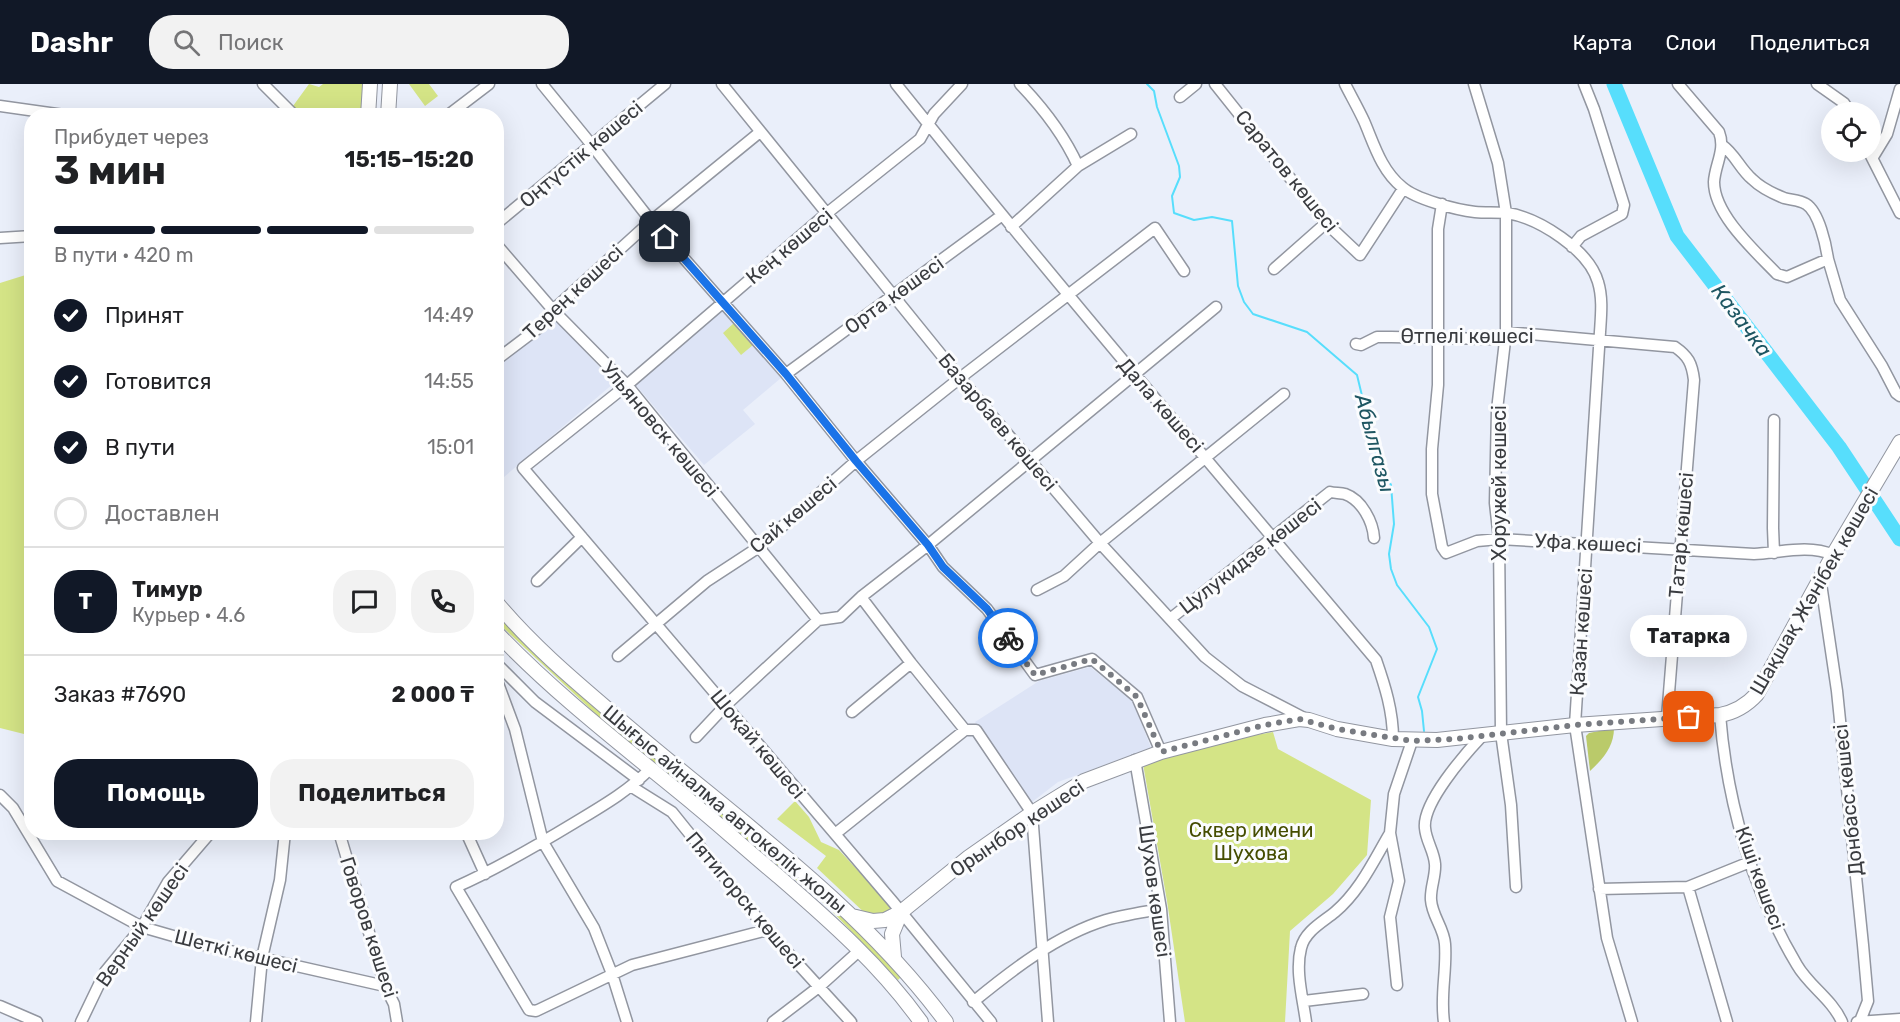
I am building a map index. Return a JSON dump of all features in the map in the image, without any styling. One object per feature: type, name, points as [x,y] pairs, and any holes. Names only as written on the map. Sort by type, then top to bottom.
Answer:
[{"type":"main road","points":[[368,108],[370,84]]},
{"type":"main road","points":[[388,108],[390,84]]},
{"type":"main road","name":"Шақшақ Жәнібек көшесі","points":[[1744,707],[1763,684],[1820,577],[1900,442]]},
{"type":"main road","name":"Шығыс айналма автокөлік жолы","points":[[504,611],[537,646],[583,688],[852,916],[894,957],[946,1022]]},
{"type":"main road","name":"Шығыс айналма автокөлік жолы","points":[[504,640],[572,705],[766,866],[860,950],[921,1022]]},
{"type":"main road","name":"Орынбор көшесі","points":[[901,912],[969,857],[1032,813],[1084,781],[1135,760],[1265,725],[1299,719],[1309,720],[1337,729],[1412,741],[1482,736],[1575,725],[1720,715],[1744,707]]},
{"type":"main road","points":[[852,916],[873,921],[885,920],[901,912]]},
{"type":"main road","points":[[894,957],[892,934],[901,912]]},
{"type":"street","points":[[263,84],[287,108]]},
{"type":"street","points":[[458,108],[489,84]]},
{"type":"street","points":[[542,84],[651,221],[786,374],[928,545],[943,567],[987,609],[1035,675],[1092,659],[1137,697],[1161,752]]},
{"type":"street","name":"Оңтүстік көшесі","points":[[504,217],[665,84]]},
{"type":"street","name":"Базарбаев көшесі","points":[[722,84],[1029,460],[1100,543],[1205,657],[1242,686],[1309,720]]},
{"type":"street","name":"Дала көшесі","points":[[896,84],[1001,216],[1376,660],[1388,696],[1393,723],[1393,739]]},
{"type":"street","name":"Кең көшесі","points":[[523,468],[627,385],[826,214],[920,139],[934,114],[962,84]]},
{"type":"street","points":[[1020,84],[1033,97],[1066,145],[1077,166]]},
{"type":"street","points":[[1180,98],[1196,84]]},
{"type":"street","name":"Саратов көшесі","points":[[1215,84],[1326,223],[1360,255],[1403,189]]},
{"type":"street","points":[[1345,84],[1383,166],[1403,189]]},
{"type":"street","name":"Хоружей көшесі","points":[[1474,84],[1498,163],[1506,213],[1506,332],[1497,430],[1495,503],[1499,539],[1501,734],[1511,805],[1516,887]]},
{"type":"street","points":[[1572,247],[1581,236],[1622,214],[1624,205],[1584,84]]},
{"type":"street","points":[[1678,84],[1719,132],[1722,145],[1716,166],[1716,194],[1728,219],[1753,249],[1778,274],[1787,277],[1828,259]]},
{"type":"street","points":[[1817,84],[1843,102]]},
{"type":"street","points":[[1881,142],[1887,134],[1900,89]]},
{"type":"street","points":[[0,106],[24,109]]},
{"type":"street","name":"Терең көшесі","points":[[504,354],[541,326],[553,310],[651,221],[760,132]]},
{"type":"street","points":[[1011,227],[1077,166],[1131,134]]},
{"type":"street","points":[[1722,145],[1731,151],[1740,169],[1754,182],[1783,197],[1806,203],[1812,210],[1824,238],[1840,300],[1882,366],[1896,393],[1900,396]]},
{"type":"street","points":[[1875,162],[1900,213]]},
{"type":"street","name":"Қазан көшесі","points":[[1403,189],[1442,204],[1473,212],[1506,213],[1539,224],[1572,247],[1593,269],[1598,283],[1601,303],[1575,725],[1607,938],[1632,1022]]},
{"type":"street","name":"Уфа көшесі","points":[[1442,204],[1438,229],[1438,385],[1432,450],[1432,494],[1442,547],[1446,553],[1477,541],[1499,539],[1754,554],[1789,550],[1822,551],[1833,555]]},
{"type":"street","name":"Орта көшесі","points":[[786,374],[894,297],[1001,216]]},
{"type":"street","points":[[1274,269],[1326,223]]},
{"type":"street","name":"Сай көшесі","points":[[618,656],[707,581],[759,547],[856,461],[960,378],[1155,228],[1184,271]]},
{"type":"street","points":[[0,238],[24,236]]},
{"type":"street","name":"Ульяновск көшесі","points":[[504,253],[553,310],[627,385],[818,620]]},
{"type":"street","points":[[696,737],[726,705],[818,620],[840,617],[861,597],[1135,376],[1216,307]]},
{"type":"street","name":"Өтпелі көшесі","points":[[1356,344],[1367,344],[1377,337],[1493,339],[1500,338],[1506,332],[1674,347],[1686,355]]},
{"type":"street","name":"Татар көшесі","points":[[1667,718],[1694,380],[1692,365],[1686,355]]},
{"type":"street","points":[[1037,590],[1064,576],[1100,543],[1284,394]]},
{"type":"street","points":[[1774,420],[1774,553]]},
{"type":"street","name":"Шоқай көшесі","points":[[523,468],[901,912],[991,1022]]},
{"type":"street","name":"Цулукидзе көшесі","points":[[1170,619],[1330,492],[1346,494],[1355,501],[1368,517],[1373,527],[1374,538]]},
{"type":"street","points":[[537,581],[582,537]]},
{"type":"street","name":"Донбасс көшесі","points":[[1820,577],[1837,691],[1863,945],[1863,964],[1868,992],[1868,1001],[1859,1022]]},
{"type":"street","points":[[861,597],[911,663],[970,730],[1032,813],[1048,1022]]},
{"type":"street","points":[[852,712],[911,663]]},
{"type":"street","name":"Пятигорск көшесі","points":[[504,671],[536,702],[672,812],[767,930],[851,1022]]},
{"type":"street","points":[[504,699],[515,729],[543,842],[594,928],[627,1022]]},
{"type":"street","name":"Кіші көшесі","points":[[1720,715],[1725,763],[1750,862],[1764,902],[1799,968],[1837,1011],[1842,1022]]},
{"type":"street","points":[[835,834],[970,730]]},
{"type":"street","points":[[1444,1022],[1441,1001],[1444,933],[1431,901],[1435,862],[1424,826],[1428,812],[1460,759],[1482,736]]},
{"type":"street","points":[[1397,984],[1390,917],[1399,881],[1390,833],[1394,794],[1412,741]]},
{"type":"street","name":"Шухов көшесі","points":[[1135,760],[1161,909],[1170,1022]]},
{"type":"street","points":[[650,769],[636,784],[543,842],[456,887],[529,1010],[536,1011],[632,965],[767,930]]},
{"type":"street","name":"Шеткі көшесі","points":[[0,795],[13,808],[24,826]]},
{"type":"street","points":[[1306,1022],[1299,966],[1301,946],[1313,928],[1336,912],[1356,891],[1390,833]]},
{"type":"street","name":"Шеткі көшесі","points":[[32,840],[57,881],[142,927],[208,946],[385,986]]},
{"type":"street","name":"Верный көшесі","points":[[81,1022],[105,972],[142,927],[168,882],[204,840]]},
{"type":"street","points":[[255,1022],[262,958],[280,880],[284,840]]},
{"type":"street","name":"Говоров көшесі","points":[[341,840],[385,986],[394,1004],[397,1022]]},
{"type":"street","points":[[470,840],[485,874]]},
{"type":"street","points":[[1599,889],[1688,887],[1750,862]]},
{"type":"street","points":[[1688,887],[1727,1022]]},
{"type":"street","points":[[973,1002],[1018,966],[1044,952],[1054,943],[1106,920],[1161,909]]},
{"type":"street","points":[[773,1022],[820,986],[860,950]]},
{"type":"street","points":[[1304,1001],[1363,994]]},
{"type":"street","points":[[0,1006],[37,1022]]},
{"type":"street","points":[[1859,1022],[1900,1018]]},
{"type":"shaded area","points":[[721,306],[781,378],[743,410],[755,424],[704,465],[634,383]]},
{"type":"shaded area","points":[[555,319],[614,383],[504,477],[504,360]]},
{"type":"shaded area","points":[[1090,667],[1133,701],[1151,748],[1058,782],[1032,802],[975,722],[1039,681]]},
{"type":"green space","points":[[309,84],[319,87],[323,84],[363,84],[362,108],[295,108],[293,106]]},
{"type":"green space","points":[[409,84],[429,84],[438,96],[425,106]]},
{"type":"green space","points":[[24,276],[24,734],[0,728],[0,283]]},
{"type":"green space","points":[[734,323],[753,345],[741,355],[723,333]]},
{"type":"green space","points":[[504,622],[603,713],[829,901],[902,976],[898,980],[826,905],[599,717],[504,629]]},
{"type":"green space","points":[[1614,728],[1607,751],[1590,771],[1586,736],[1589,733]]},
{"type":"green space","name":"Сквер имени Шухова","points":[[1273,732],[1278,749],[1371,800],[1367,855],[1333,894],[1290,931],[1285,1022],[1185,1022],[1143,764],[1238,738]]},
{"type":"green space","points":[[795,801],[809,817],[821,842],[839,850],[889,904],[890,909],[885,916],[869,917],[817,868],[826,856],[777,819]]},
{"type":"waterway","name":"Абылгазы","points":[[1147,84],[1154,91],[1157,107],[1179,166],[1180,177],[1172,196],[1174,213],[1194,220],[1212,217],[1232,221],[1238,286],[1244,302],[1253,314],[1307,332],[1357,375],[1377,458],[1391,485],[1394,524],[1389,554],[1391,569],[1397,585],[1429,627],[1437,649],[1418,697],[1424,731]]},
{"type":"waterway","name":"Казачка","points":[[1614,84],[1677,236],[1839,447],[1900,539]]},
{"type":"way so far","points":[[1008,638],[1035,675],[1092,659],[1137,697],[1161,752],[1265,725],[1299,719],[1337,729],[1412,741],[1456,739],[1575,725],[1689,717]]},
{"type":"place","name":"Татарка","points":[[1689,717]]},
{"type":"route","points":[[665,237],[786,374],[928,545],[943,567],[987,609],[1008,638]]}]
